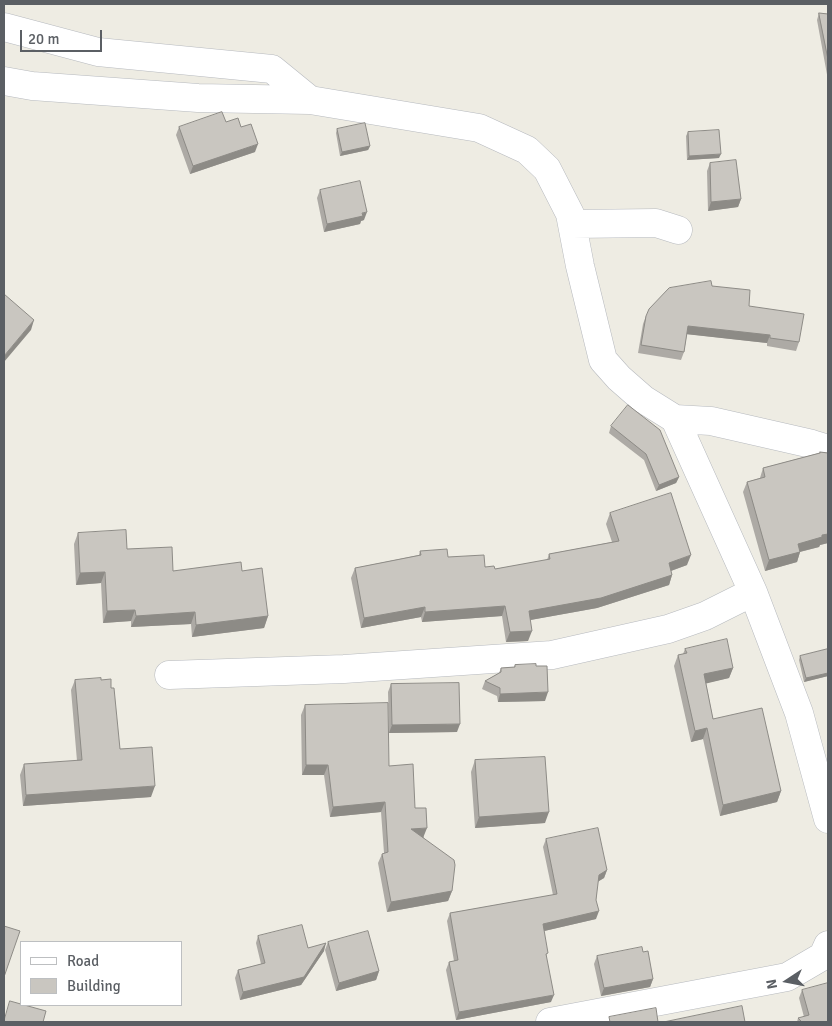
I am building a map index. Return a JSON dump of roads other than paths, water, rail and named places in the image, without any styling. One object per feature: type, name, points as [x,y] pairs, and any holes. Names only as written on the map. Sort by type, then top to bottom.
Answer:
[{"type":"street","points":[[4,27],[98,52],[272,69],[310,100]]},
{"type":"street","points":[[4,81],[32,86],[198,98],[310,100],[479,128],[527,150],[546,169],[570,214],[580,266],[603,360],[619,378],[643,399],[675,420],[711,421],[812,444],[828,450]]},
{"type":"street","points":[[572,224],[656,223],[678,230]]},
{"type":"street","points":[[675,420],[753,592],[799,714],[828,819]]},
{"type":"street","points":[[169,675],[344,669],[552,655],[668,629],[705,616],[753,592]]},
{"type":"street","points":[[550,1022],[787,977],[823,956],[828,945]]}]
